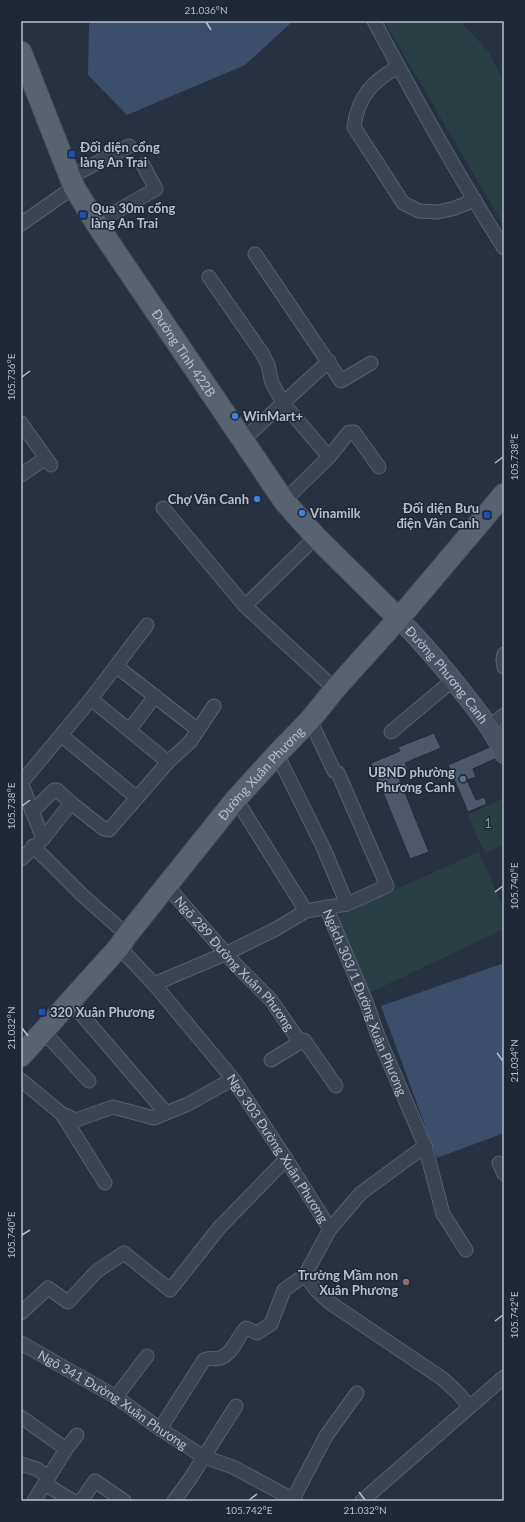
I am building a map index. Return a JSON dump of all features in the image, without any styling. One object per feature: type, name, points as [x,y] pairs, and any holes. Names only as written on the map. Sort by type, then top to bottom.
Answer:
[{"type":"main road","name":"Đường Tỉnh 422B","points":[[21,52],[72,182],[96,223],[284,501],[316,537],[398,618]]},
{"type":"main road","name":"Đường Xuân Phương","points":[[21,1056],[123,941],[236,799],[310,720],[335,689],[504,494]]},
{"type":"street","points":[[374,21],[398,66],[504,248]]},
{"type":"street","points":[[398,66],[372,85],[362,99],[356,114],[354,127],[403,203],[419,211],[438,212],[455,208],[475,200]]},
{"type":"street","points":[[21,224],[72,182],[129,146]]},
{"type":"street","points":[[96,223],[156,189],[143,165]]},
{"type":"street","points":[[255,254],[342,381],[371,363]]},
{"type":"street","points":[[209,277],[262,353],[268,364],[272,383],[283,403],[329,458]]},
{"type":"street","points":[[242,441],[329,361]]},
{"type":"street","points":[[21,423],[48,462],[21,475]]},
{"type":"street","points":[[284,501],[329,458],[349,432],[354,432],[379,467]]},
{"type":"street","points":[[163,508],[245,606],[335,689]]},
{"type":"street","points":[[245,606],[316,537]]},
{"type":"street","name":"Đường Phương Canh","points":[[398,618],[453,680],[490,726],[504,754]]},
{"type":"street","points":[[38,842],[32,812],[22,782],[91,699],[147,625]]},
{"type":"street","points":[[504,654],[504,667]]},
{"type":"street","points":[[116,666],[198,730]]},
{"type":"street","points":[[391,732],[453,680]]},
{"type":"street","points":[[130,729],[155,696]]},
{"type":"street","points":[[91,699],[130,729],[168,762]]},
{"type":"street","points":[[32,812],[54,790],[57,790],[104,830],[109,830],[168,762],[190,742],[214,706]]},
{"type":"street","points":[[490,726],[504,715]]},
{"type":"street","points":[[310,720],[334,771],[338,773],[387,886],[347,904],[326,907]]},
{"type":"street","points":[[61,735],[136,798]]},
{"type":"street","points":[[277,754],[323,847],[347,904]]},
{"type":"street","points":[[236,799],[306,911]]},
{"type":"street","points":[[21,859],[38,842],[71,803]]},
{"type":"street","name":"Ngõ 303 Đường Xuân Phương","points":[[38,842],[80,893],[123,941],[154,984],[233,1079],[330,1229],[305,1275],[284,1290],[270,1325],[258,1333],[246,1328],[227,1354],[220,1359],[204,1360],[160,1429]]},
{"type":"street","name":"Ngõ 289 Đường Xuân Phương","points":[[166,886],[225,954],[271,1000],[300,1042]]},
{"type":"street","name":"Ngách 303/1 Đường Xuân Phương","points":[[154,984],[225,954],[276,929],[306,911],[326,907],[367,1004],[378,1036],[425,1146],[441,1208],[466,1250]]},
{"type":"street","points":[[70,1001],[166,1113]]},
{"type":"street","points":[[43,1031],[89,1082]]},
{"type":"street","name":"Ngõ 289 Đường Xuân Phương","points":[[271,1060],[304,1040],[336,1086]]},
{"type":"street","points":[[21,1080],[62,1114],[76,1120],[113,1107],[154,1118],[188,1104],[233,1079]]},
{"type":"street","points":[[62,1114],[105,1183]]},
{"type":"street","points":[[330,1229],[361,1193],[425,1146]]},
{"type":"street","points":[[21,1313],[48,1288],[68,1302],[97,1271],[124,1253],[170,1290],[219,1228],[286,1159]]},
{"type":"street","points":[[305,1275],[317,1291],[328,1302],[443,1380],[470,1406]]},
{"type":"street","name":"Ngõ 341 Đường Xuân Phương","points":[[21,1343],[116,1397],[160,1429],[204,1457],[233,1467],[295,1500]]},
{"type":"street","points":[[116,1397],[147,1356]]},
{"type":"street","points":[[362,1501],[504,1377]]},
{"type":"street","points":[[295,1500],[326,1436],[357,1393]]},
{"type":"street","points":[[174,1501],[236,1406]]},
{"type":"street","points":[[21,1417],[66,1449]]},
{"type":"street","points":[[34,1501],[66,1449],[77,1435]]},
{"type":"street","points":[[21,1464],[36,1469],[46,1480],[73,1501]]},
{"type":"street","points":[[81,1501],[95,1481],[124,1501]]},
{"type":"green space","points":[[384,21],[460,21],[489,52],[504,83],[504,226]]},
{"type":"green space","name":"1","points":[[504,798],[504,845],[485,853],[467,815]]},
{"type":"green space","points":[[479,852],[504,910],[504,929],[367,994],[335,916]]},
{"type":"water","points":[[91,21],[293,21],[245,65],[127,115],[88,75],[89,24]]},
{"type":"water","points":[[504,963],[504,1133],[437,1158],[381,1006]]},
{"type":"building","points":[[434,733],[441,748],[405,763],[408,769],[397,773],[429,852],[410,859],[371,763],[400,751],[398,747]]},
{"type":"building","name":"UBND phường Phương Canh","points":[[492,746],[497,758],[473,769],[476,777],[467,780],[476,800],[484,797],[487,804],[468,812],[448,765]]},
{"type":"place","name":"Đối diện cổng làng An Trai","points":[[72,154]]},
{"type":"place","name":"Qua 30m cổng làng An Trai","points":[[83,215]]},
{"type":"place","name":"WinMart+","points":[[235,416]]},
{"type":"place","name":"Chợ Vân Canh","points":[[257,499]]},
{"type":"place","name":"Vinamilk","points":[[302,513]]},
{"type":"place","name":"Đối diện Bưu điện Vân Canh","points":[[487,515]]},
{"type":"place","name":"UBND phường Phương Canh","points":[[463,779]]},
{"type":"place","name":"320 Xuân Phương","points":[[42,1012]]},
{"type":"place","name":"Trường Mầm non Xuân Phương","points":[[406,1282]]}]
